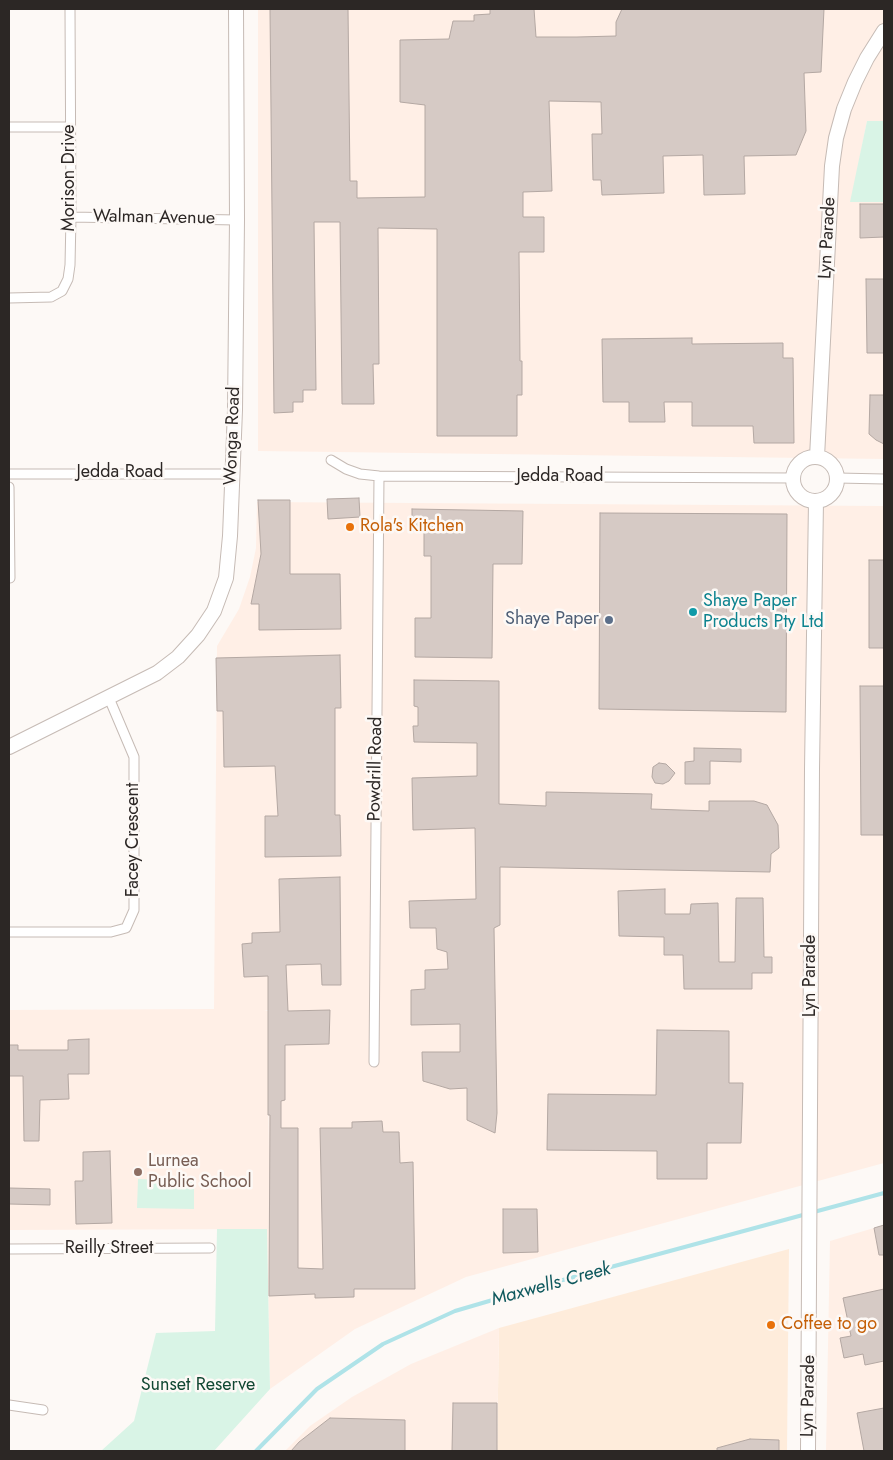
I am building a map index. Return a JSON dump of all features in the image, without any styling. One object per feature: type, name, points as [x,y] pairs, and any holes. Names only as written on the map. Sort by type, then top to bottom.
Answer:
[{"type":"street","name":"Morison Drive","points":[[9,298],[51,297],[62,291],[68,279],[71,217],[70,9]]},
{"type":"street","name":"Wonga Road","points":[[9,747],[157,673],[178,657],[198,635],[214,611],[226,578],[230,536],[235,410],[237,220],[236,9]]},
{"type":"street","name":"Lyn Parade","points":[[817,457],[832,166],[836,138],[844,109],[855,82],[884,31]]},
{"type":"street","points":[[9,126],[70,127]]},
{"type":"street","name":"Walman Avenue","points":[[71,217],[237,220]]},
{"type":"street","points":[[810,457],[824,458],[834,466],[838,478],[834,491],[823,500],[816,502],[809,501],[797,492],[793,478],[798,464],[810,457]]},
{"type":"street","name":"Jedda Road","points":[[331,460],[346,469],[360,474],[379,476],[793,478]]},
{"type":"street","name":"Jedda Road","points":[[9,474],[232,474]]},
{"type":"street","name":"Powdrill Road","points":[[374,1062],[379,476]]},
{"type":"street","points":[[838,478],[884,479]]},
{"type":"street","points":[[9,487],[10,578]]},
{"type":"street","name":"Lyn Parade","points":[[808,1451],[812,778],[816,502]]},
{"type":"street","name":"Facey Crescent","points":[[9,932],[112,932],[126,928],[134,910],[134,757],[109,698]]},
{"type":"street","name":"Reilly Street","points":[[9,1249],[210,1248]]},
{"type":"street","points":[[9,1405],[43,1410]]},
{"type":"shaded area","points":[[258,9],[884,9],[884,121],[867,121],[851,202],[884,202],[884,459],[258,451]]},
{"type":"shaded area","points":[[257,502],[884,506],[884,1163],[466,1277],[355,1329],[270,1389],[267,1229],[9,1230],[9,1010],[214,1009],[217,646],[239,609],[250,577],[256,548]],"holes":[[[264,1010],[271,1010],[268,1150],[269,1011]]]},
{"type":"shaded area","points":[[884,1225],[884,1451],[826,1451],[830,1241]]},
{"type":"shaded area","points":[[789,1249],[787,1451],[497,1451],[499,1328]]},
{"type":"shaded area","points":[[499,1328],[497,1451],[285,1451],[310,1426],[352,1397],[411,1364]]},
{"type":"green space","points":[[867,121],[884,121],[884,202],[850,202]]},
{"type":"green space","points":[[138,1179],[194,1181],[194,1209],[137,1208]]},
{"type":"green space","name":"Sunset Reserve","points":[[217,1229],[267,1229],[270,1389],[214,1451],[101,1451],[134,1421],[156,1333],[215,1331]]},
{"type":"building","points":[[270,9],[348,9],[350,181],[357,181],[357,198],[425,197],[425,105],[400,102],[400,40],[449,39],[453,21],[474,21],[474,15],[490,14],[490,9],[534,9],[536,37],[577,37],[616,36],[616,22],[622,9],[824,9],[821,72],[804,73],[806,131],[796,155],[744,156],[745,194],[704,195],[703,155],[663,156],[664,193],[602,195],[601,180],[593,180],[592,134],[602,134],[601,102],[549,101],[552,191],[523,192],[523,217],[544,217],[544,252],[519,252],[522,395],[517,395],[517,436],[437,436],[437,229],[378,228],[379,364],[373,364],[374,404],[342,404],[340,222],[314,222],[316,390],[303,390],[303,402],[293,402],[293,412],[274,413]]},
{"type":"building","points":[[860,204],[884,204],[884,237],[860,238]]},
{"type":"building","points":[[866,279],[884,279],[884,353],[867,353]]},
{"type":"building","points":[[692,338],[692,344],[783,343],[783,358],[793,358],[794,443],[754,443],[753,426],[692,426],[692,402],[664,402],[665,422],[629,422],[629,402],[603,402],[602,339]]},
{"type":"building","points":[[870,395],[884,395],[884,444],[869,434]]},
{"type":"building","points":[[359,498],[360,517],[328,519],[327,499]]},
{"type":"building","points":[[258,500],[290,500],[290,574],[340,574],[341,629],[259,630],[259,604],[251,604],[261,554]]},
{"type":"building","points":[[412,509],[523,511],[522,564],[493,564],[492,658],[415,657],[415,618],[431,618],[431,556],[424,556],[424,532],[412,531]]},
{"type":"building","name":"Shaye Paper Products Pty Ltd","points":[[600,513],[787,514],[786,712],[599,709]]},
{"type":"building","points":[[869,560],[884,560],[884,648],[869,648]]},
{"type":"building","points":[[340,655],[341,708],[335,708],[335,815],[340,815],[341,856],[265,857],[265,816],[278,816],[275,766],[224,767],[223,711],[217,711],[216,658]]},
{"type":"building","points":[[414,680],[499,681],[499,804],[546,806],[546,792],[652,794],[651,809],[709,811],[709,801],[754,801],[767,805],[778,825],[779,848],[771,854],[770,872],[500,867],[500,925],[494,928],[497,1113],[495,1133],[467,1120],[467,1088],[450,1089],[423,1081],[422,1052],[460,1052],[460,1024],[411,1025],[411,990],[425,989],[425,970],[448,969],[447,952],[437,949],[436,928],[410,928],[409,901],[476,899],[475,828],[413,830],[412,778],[477,776],[477,743],[414,742],[413,726],[418,726],[418,707],[414,706]]},
{"type":"building","points":[[860,686],[884,686],[884,835],[861,835]]},
{"type":"building","points":[[694,748],[741,749],[741,762],[710,761],[710,784],[685,784],[685,762],[694,761]]},
{"type":"building","points":[[659,763],[666,764],[675,773],[669,781],[663,784],[655,783],[652,777],[653,767]]},
{"type":"building","points":[[340,877],[341,985],[322,985],[321,964],[286,965],[288,1011],[330,1010],[329,1044],[285,1045],[285,1100],[281,1101],[281,1128],[298,1128],[298,1268],[323,1269],[320,1128],[352,1128],[352,1122],[382,1121],[383,1132],[399,1132],[400,1163],[413,1162],[415,1289],[354,1289],[354,1297],[315,1298],[315,1294],[269,1296],[270,1115],[268,1115],[268,976],[244,977],[242,944],[252,943],[252,933],[280,932],[279,879]]},
{"type":"building","points":[[665,889],[665,914],[690,914],[691,904],[718,903],[719,962],[735,962],[736,898],[763,898],[764,957],[772,957],[772,973],[752,973],[752,989],[684,989],[683,955],[664,955],[664,937],[619,936],[618,891]]},
{"type":"building","points":[[657,1030],[729,1031],[729,1083],[743,1083],[741,1143],[707,1143],[707,1179],[657,1179],[657,1151],[547,1150],[548,1094],[656,1095]]},
{"type":"building","points":[[89,1039],[89,1074],[68,1074],[69,1099],[40,1100],[39,1141],[24,1141],[23,1076],[9,1076],[9,1045],[18,1045],[18,1050],[68,1050],[68,1040]]},
{"type":"building","points":[[110,1151],[112,1223],[76,1224],[75,1181],[83,1181],[83,1152]]},
{"type":"building","points":[[9,1188],[50,1189],[50,1205],[9,1204]]},
{"type":"building","points":[[503,1209],[537,1209],[538,1252],[503,1253]]},
{"type":"building","points":[[884,1225],[884,1255],[879,1255],[874,1228]]},
{"type":"building","points":[[884,1289],[884,1361],[865,1365],[863,1354],[844,1358],[840,1338],[851,1336],[843,1298]]},
{"type":"building","points":[[453,1403],[497,1403],[497,1451],[452,1451]]},
{"type":"building","points":[[884,1408],[884,1451],[864,1451],[857,1413]]},
{"type":"building","points":[[330,1418],[405,1420],[405,1451],[291,1451],[299,1442]]},
{"type":"building","points":[[750,1439],[779,1440],[779,1451],[717,1451],[717,1448]]},
{"type":"waterway","name":"Maxwells Creek","points":[[256,1451],[317,1389],[383,1344],[455,1311],[884,1193]]},
{"type":"place","name":"Rola's Kitchen","points":[[350,527]]},
{"type":"place","name":"Shaye Paper Products Pty Ltd","points":[[693,612]]},
{"type":"place","name":"Shaye Paper","points":[[609,620]]},
{"type":"place","name":"Lurnea Public School","points":[[138,1172]]},
{"type":"place","name":"Coffee to go","points":[[771,1325]]}]
